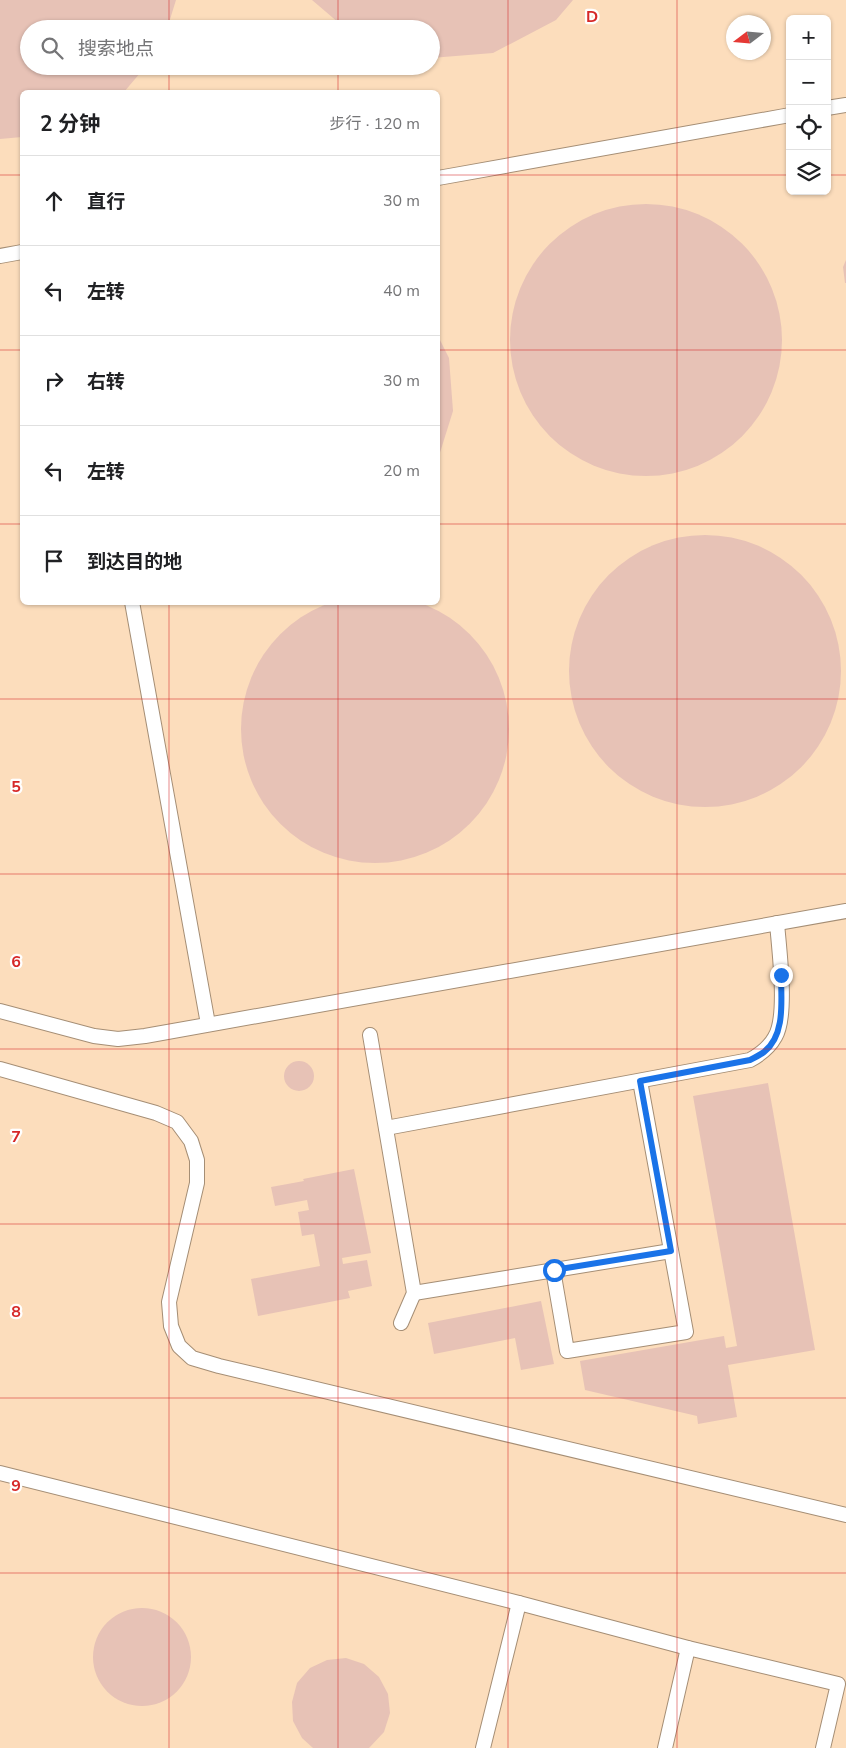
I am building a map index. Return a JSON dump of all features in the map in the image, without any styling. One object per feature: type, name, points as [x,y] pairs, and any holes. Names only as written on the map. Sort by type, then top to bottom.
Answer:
[{"type":"lane","points":[[831,107],[846,105]]},
{"type":"lane","points":[[440,178],[786,116]]},
{"type":"lane","points":[[0,256],[20,252]]},
{"type":"lane","points":[[133,605],[208,1024]]},
{"type":"lane","points":[[0,1011],[94,1036],[118,1039],[144,1036],[846,911]]},
{"type":"lane","points":[[386,1128],[750,1060],[765,1051],[776,1036],[781,1012],[781,975],[777,923]]},
{"type":"lane","points":[[370,1035],[414,1293],[401,1323]]},
{"type":"lane","points":[[0,1069],[156,1113],[177,1122],[191,1141],[197,1160],[197,1183],[169,1302],[171,1326],[179,1346],[192,1358],[846,1515]]},
{"type":"lane","points":[[554,1270],[568,1351],[686,1332],[640,1081]]},
{"type":"lane","points":[[414,1293],[671,1251]]},
{"type":"lane","points":[[0,1473],[519,1603],[688,1648],[838,1684],[823,1748]]},
{"type":"lane","points":[[483,1748],[519,1603]]},
{"type":"lane","points":[[666,1748],[688,1648]]},
{"type":"shaded area","points":[[0,0],[846,0],[846,1748],[0,1748]]},
{"type":"building","points":[[0,0],[176,0],[170,20],[20,20],[20,75],[138,75],[126,90],[20,90],[20,137],[0,139]]},
{"type":"building","points":[[312,0],[573,0],[556,20],[493,53],[440,57],[440,20],[335,20]]},
{"type":"building","points":[[646,204],[685,210],[710,220],[742,244],[759,265],[771,288],[779,314],[782,340],[776,379],[766,404],[742,436],[721,453],[698,465],[672,473],[646,476],[607,470],[582,460],[550,436],[533,415],[521,392],[513,366],[510,340],[516,301],[526,276],[550,244],[571,227],[594,215],[620,207]]},
{"type":"building","points":[[846,260],[846,283],[845,283],[843,267]]},
{"type":"building","points":[[440,340],[449,358],[453,411],[440,453]]},
{"type":"building","points":[[705,535],[744,541],[769,551],[801,575],[818,596],[830,619],[838,645],[841,671],[835,710],[825,735],[801,767],[780,784],[757,796],[731,804],[705,807],[666,801],[641,791],[609,767],[592,746],[580,723],[572,697],[569,671],[575,632],[585,607],[609,575],[630,558],[653,546],[679,538]]},
{"type":"building","points":[[324,605],[426,605],[450,617],[470,634],[487,654],[504,690],[509,716],[509,742],[504,768],[494,792],[479,814],[460,833],[438,848],[414,858],[388,863],[362,863],[336,858],[312,848],[290,833],[271,814],[256,792],[246,768],[241,742],[241,716],[246,690],[263,654],[290,625],[300,617]]},
{"type":"building","points":[[299,1061],[310,1065],[314,1076],[310,1087],[299,1091],[288,1087],[284,1076],[288,1065]]},
{"type":"building","points":[[768,1083],[815,1350],[728,1365],[737,1417],[698,1424],[697,1416],[585,1390],[580,1361],[724,1336],[726,1348],[737,1346],[693,1096]]},
{"type":"building","points":[[354,1169],[371,1253],[342,1258],[343,1264],[367,1260],[372,1286],[348,1291],[350,1298],[258,1316],[251,1279],[320,1266],[314,1234],[302,1236],[298,1212],[309,1210],[307,1200],[275,1206],[271,1187]]},
{"type":"building","points":[[541,1301],[554,1364],[521,1370],[515,1338],[434,1354],[428,1323]]},
{"type":"building","points":[[142,1608],[161,1612],[177,1622],[187,1638],[191,1657],[187,1676],[177,1692],[161,1702],[142,1706],[123,1702],[107,1692],[97,1676],[93,1657],[97,1638],[107,1622],[123,1612]]},
{"type":"building","points":[[346,1658],[364,1664],[379,1677],[388,1694],[390,1713],[384,1732],[369,1748],[313,1748],[302,1738],[293,1721],[292,1702],[297,1683],[310,1668],[327,1660]]},
{"type":"route","points":[[554,1270],[671,1251],[640,1081],[750,1060],[765,1051],[776,1036],[781,1012],[781,975]]}]
